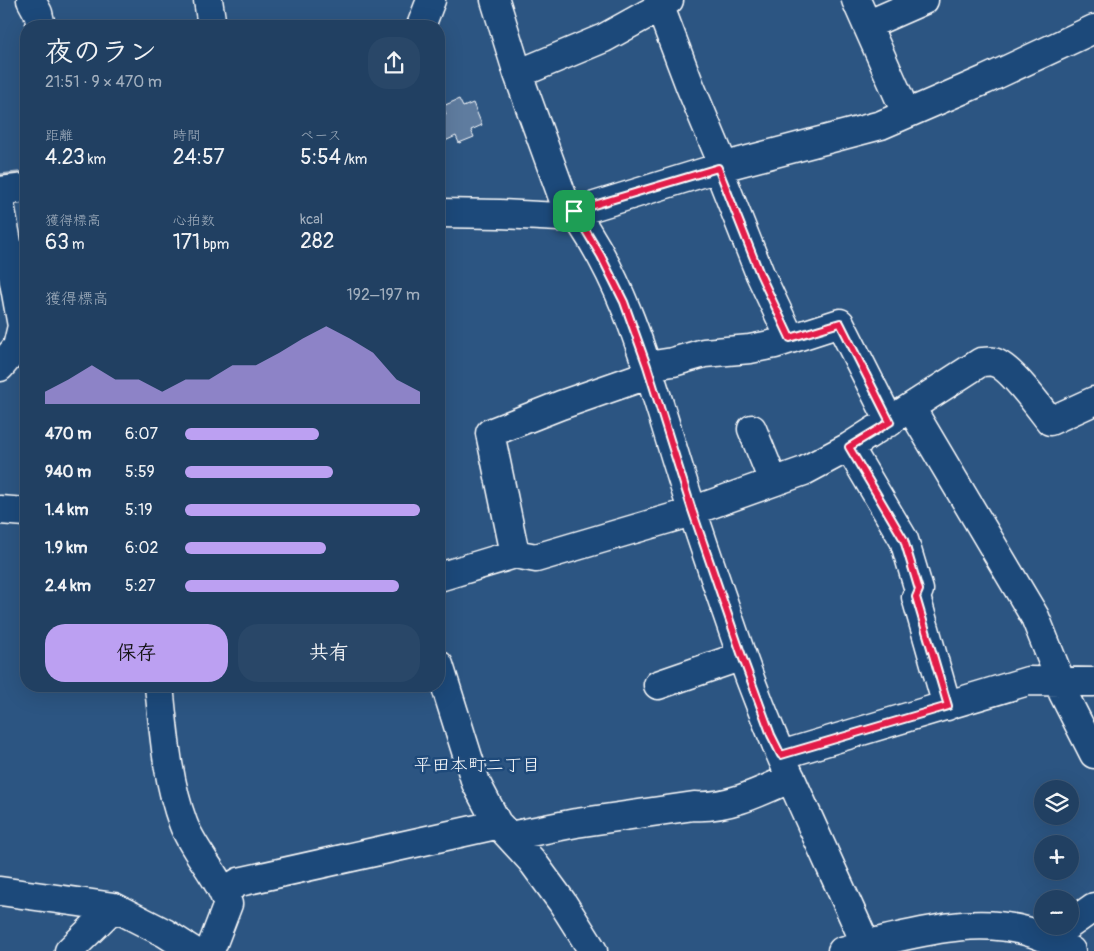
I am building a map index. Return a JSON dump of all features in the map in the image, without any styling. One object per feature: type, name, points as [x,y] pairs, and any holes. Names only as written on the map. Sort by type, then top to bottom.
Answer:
[{"type":"street","points":[[32,0],[40,20]]},
{"type":"street","points":[[208,0],[211,20]]},
{"type":"street","points":[[423,20],[431,0]]},
{"type":"street","points":[[495,0],[518,74],[563,198],[574,211],[601,256],[624,302],[649,370],[692,510],[742,656],[855,949],[933,930],[966,925],[989,925],[1034,932]]},
{"type":"street","points":[[856,0],[906,114]]},
{"type":"street","points":[[867,26],[924,0]]},
{"type":"street","points":[[518,74],[604,38],[664,3],[760,274],[790,338]]},
{"type":"street","points":[[445,213],[559,217],[721,168],[881,125],[985,80],[1094,29]]},
{"type":"street","points":[[0,191],[20,189]]},
{"type":"street","points":[[0,204],[11,329],[17,347],[0,367]]},
{"type":"street","points":[[515,554],[490,433],[673,362],[704,353],[750,349],[775,344],[840,323],[1035,617],[1061,682],[1063,693],[1094,754]]},
{"type":"street","points":[[445,575],[515,554],[536,558],[675,517],[804,471],[849,447],[981,362],[993,362],[1008,372],[1050,421],[1094,401]]},
{"type":"street","points":[[752,429],[773,481]]},
{"type":"street","points":[[849,447],[904,540],[919,590],[916,597],[948,706]]},
{"type":"street","points":[[0,510],[20,512]]},
{"type":"street","points":[[658,684],[742,656]]},
{"type":"street","points":[[229,889],[492,826],[504,829],[576,823],[694,806],[712,807],[751,796],[786,767],[948,706],[1028,681],[1094,682]]},
{"type":"street","points":[[445,684],[476,784],[504,829],[532,861],[593,951]]},
{"type":"street","points":[[159,692],[167,757],[175,799],[183,825],[229,889],[228,904],[210,951]]},
{"type":"street","points":[[0,891],[114,907],[165,933],[193,951]]},
{"type":"street","points":[[69,951],[114,907]]},
{"type":"street","points":[[1079,921],[1094,907]]},
{"type":"building","points":[[459,99],[463,107],[473,103],[482,125],[471,130],[474,137],[459,143],[456,136],[445,141],[445,105]]},
{"type":"waterway","points":[[0,177],[20,175]]},
{"type":"district","name":"平田本町二丁目","points":[[477,765]]},
{"type":"route","points":[[718,168],[760,274],[790,338],[840,323],[890,422],[849,447],[904,540],[919,590],[916,597],[948,706],[781,755],[771,735],[742,656],[692,510],[647,366],[624,302],[601,256],[574,211],[718,168]]}]
